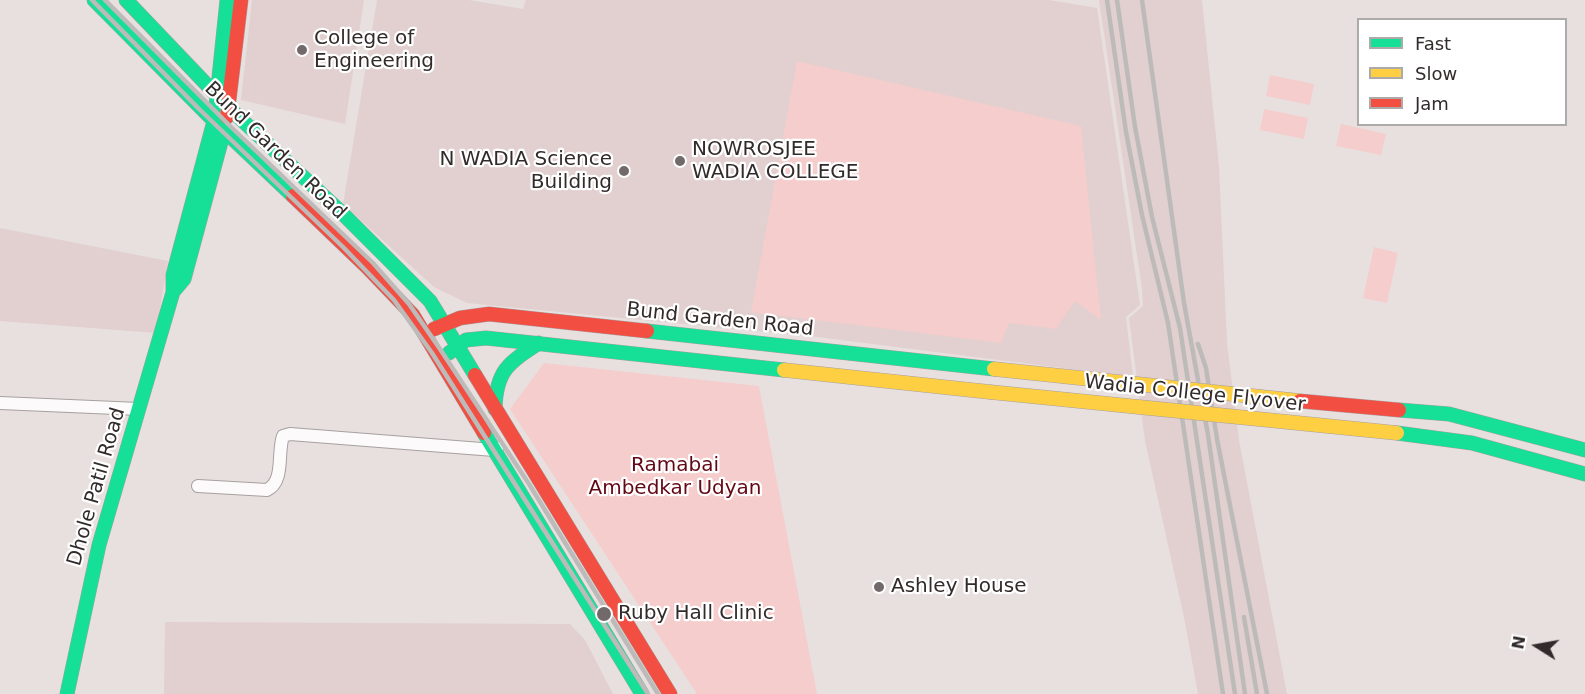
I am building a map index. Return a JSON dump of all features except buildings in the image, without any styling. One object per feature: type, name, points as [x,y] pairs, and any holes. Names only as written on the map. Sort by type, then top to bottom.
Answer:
[{"type":"main road","name":"Bund Garden Road","points":[[94,0],[219,126],[414,315],[642,694]]},
{"type":"main road","name":"Bund Garden Road","points":[[126,0],[229,108],[264,139],[430,301],[670,694]]},
{"type":"main road","points":[[219,126],[218,97],[227,0]]},
{"type":"main road","points":[[219,126],[229,108],[241,0]]},
{"type":"main road","name":"Dhole Patil Road","points":[[67,694],[99,545],[173,292],[184,279],[219,126]]},
{"type":"main road","name":"Bund Garden Road","points":[[426,334],[462,316],[489,314],[994,369]]},
{"type":"main road","points":[[441,359],[466,340],[486,338],[538,343]]},
{"type":"main road","points":[[495,409],[495,387],[501,372],[510,361],[538,343]]},
{"type":"main road","name":"Wadia College Flyover","points":[[538,343],[1264,421],[1445,438],[1585,474]]},
{"type":"main road","name":"Wadia College Flyover","points":[[994,369],[1267,398],[1449,414],[1585,450]]},
{"type":"street","points":[[0,403],[139,409]]},
{"type":"street","points":[[198,486],[267,490],[273,487],[277,480],[281,442],[284,436],[290,434],[495,450],[513,438]]},
{"type":"shaded area","name":"College of Engineering","points":[[252,0],[364,0],[345,124],[241,100]]},
{"type":"shaded area","points":[[377,0],[469,0],[523,9],[526,0],[1049,0],[1097,8],[1140,305],[1126,317],[1133,377],[817,337],[467,303],[434,287],[343,204]]},
{"type":"shaded area","points":[[1099,0],[1202,0],[1219,166],[1227,343],[1239,440],[1287,694],[1198,694],[1184,617],[1145,441],[1129,318],[1143,306],[1142,289]]},
{"type":"shaded area","points":[[0,228],[168,261],[156,333],[0,321]]},
{"type":"shaded area","name":"Ruby Hall Clinic","points":[[165,622],[570,624],[585,640],[613,694],[164,694]]},
{"type":"green space","points":[[797,61],[1081,126],[1101,320],[1075,301],[1056,329],[1009,323],[1001,343],[751,312]]},
{"type":"green space","points":[[1270,75],[1314,84],[1310,105],[1266,96]]},
{"type":"green space","points":[[1264,109],[1308,118],[1304,139],[1260,130]]},
{"type":"green space","points":[[1341,124],[1386,134],[1381,155],[1336,146]]},
{"type":"green space","points":[[1374,247],[1398,253],[1387,303],[1363,298]]},
{"type":"green space","name":"Ramabai Ambedkar Udyan","points":[[544,363],[759,386],[817,694],[697,694],[510,409]]},
{"type":"railway","points":[[92,0],[198,108],[343,247],[394,300],[432,353],[648,694]]},
{"type":"railway","points":[[105,0],[230,126],[373,263],[409,304],[529,484],[658,694]]},
{"type":"railway","points":[[1107,0],[1126,132],[1142,215],[1168,323],[1223,694]]},
{"type":"railway","points":[[1117,0],[1135,127],[1152,217],[1180,328],[1235,694]]},
{"type":"railway","points":[[1142,0],[1184,303],[1208,435],[1245,694]]},
{"type":"railway","points":[[1198,344],[1206,368],[1217,439],[1267,694]]},
{"type":"railway","points":[[1244,617],[1257,694]]},
{"type":"traffic: fast","points":[[94,0],[214,121],[293,196]]},
{"type":"traffic: fast","points":[[126,0],[229,108],[342,213],[430,301],[475,375]]},
{"type":"traffic: fast","points":[[216,106],[227,0]]},
{"type":"traffic: fast","points":[[67,694],[99,545],[173,292],[173,275],[214,121]]},
{"type":"traffic: fast","points":[[173,292],[184,279],[224,131]]},
{"type":"traffic: fast","points":[[647,331],[994,369]]},
{"type":"traffic: fast","points":[[449,353],[466,340],[486,338],[784,370]]},
{"type":"traffic: fast","points":[[495,409],[498,385],[506,369],[519,356],[539,343]]},
{"type":"traffic: fast","points":[[1399,410],[1449,414],[1585,450]]},
{"type":"traffic: fast","points":[[484,433],[642,694]]},
{"type":"traffic: fast","points":[[1397,433],[1472,443],[1585,474]]},
{"type":"traffic: slow","points":[[994,369],[1300,401]]},
{"type":"traffic: slow","points":[[784,370],[990,392]]},
{"type":"traffic: slow","points":[[990,392],[1397,433]]},
{"type":"traffic: jam","points":[[227,117],[241,0]]},
{"type":"traffic: jam","points":[[293,196],[413,315],[484,433]]},
{"type":"traffic: jam","points":[[434,329],[460,318],[489,314],[647,331]]},
{"type":"traffic: jam","points":[[475,375],[670,694]]},
{"type":"traffic: jam","points":[[1300,401],[1399,410]]},
{"type":"place","name":"College of Engineering","points":[[302,50]]},
{"type":"place","name":"NOWROSJEE WADIA COLLEGE","points":[[680,161]]},
{"type":"place","name":"N WADIA Science Building","points":[[624,171]]},
{"type":"place","name":"Ashley House","points":[[879,587]]},
{"type":"place","name":"Ruby Hall Clinic","points":[[604,614]]}]
